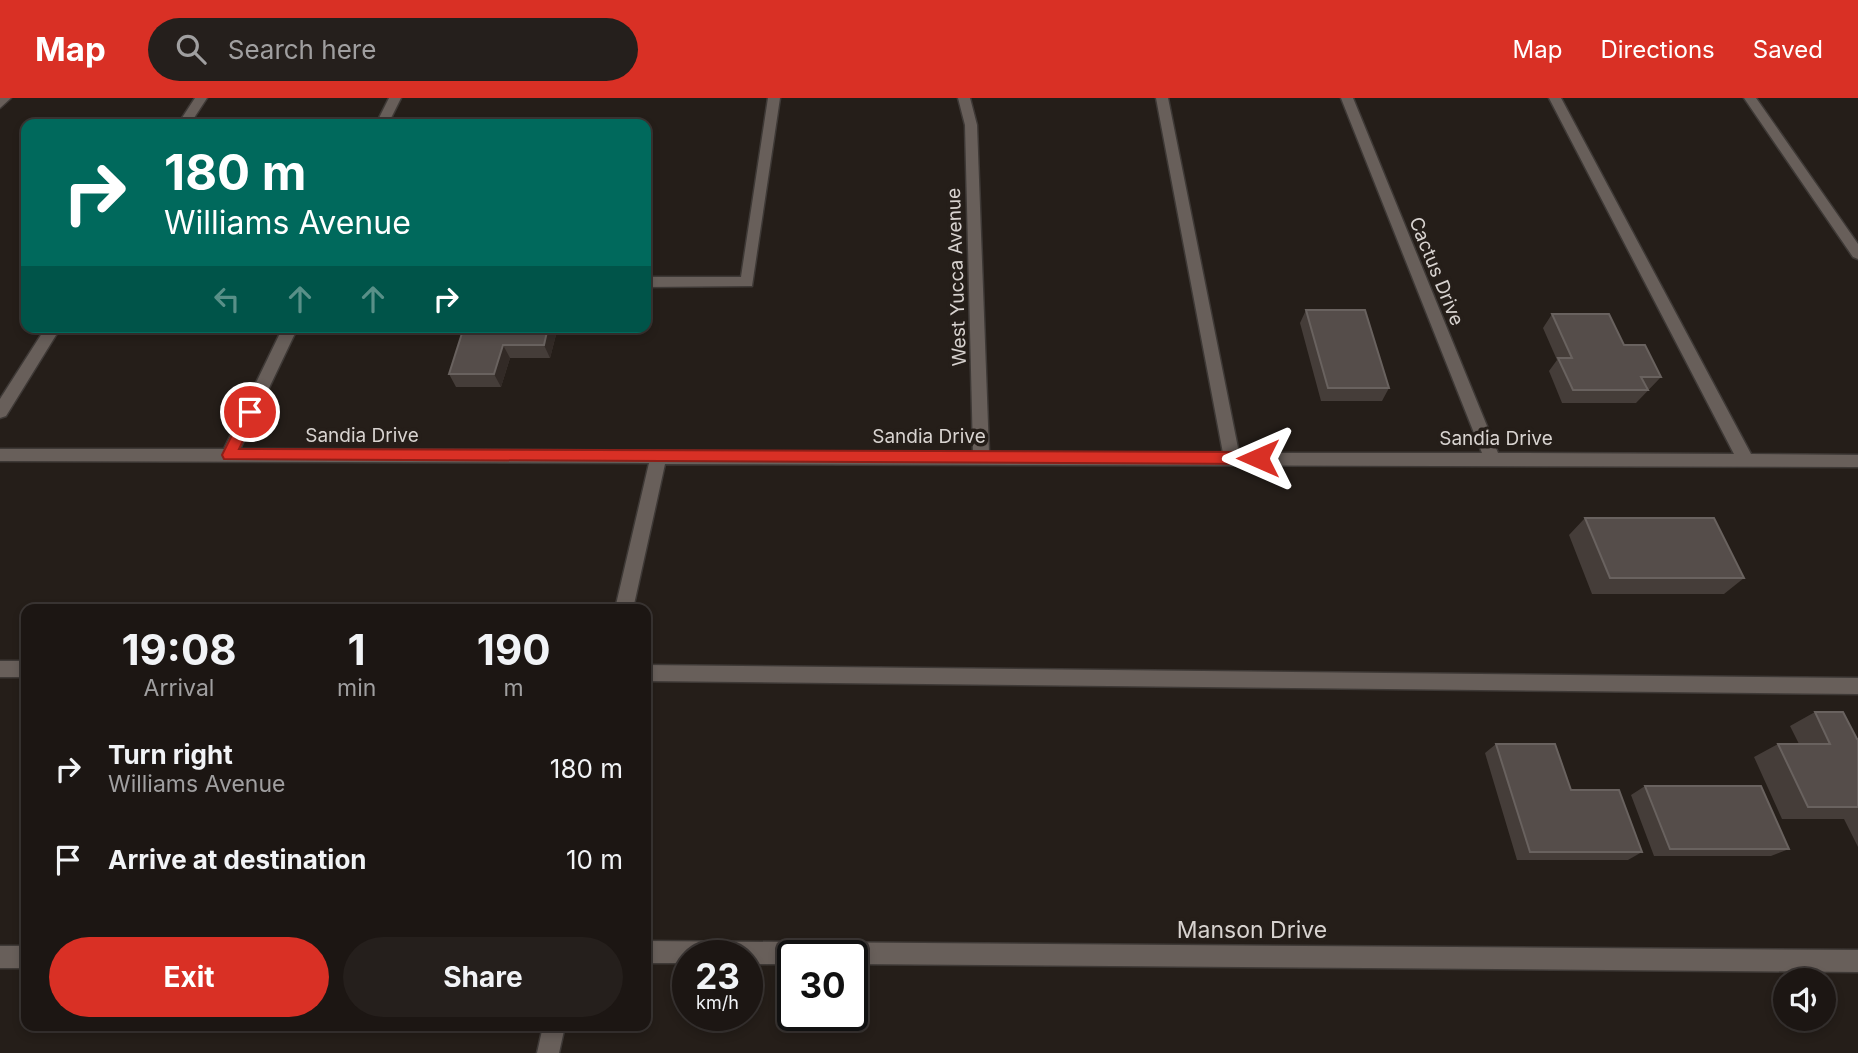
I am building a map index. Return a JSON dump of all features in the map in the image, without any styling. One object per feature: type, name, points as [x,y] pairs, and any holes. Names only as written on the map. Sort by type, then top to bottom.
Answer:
[{"type":"street","points":[[0,104],[5,98]]},
{"type":"street","points":[[187,119],[201,98]]},
{"type":"street","points":[[384,119],[395,98]]},
{"type":"street","points":[[651,282],[747,282],[774,98]]},
{"type":"street","name":"West Yucca Avenue","points":[[964,98],[971,125],[981,456]]},
{"type":"street","points":[[1162,98],[1233,458]]},
{"type":"street","name":"Cactus Drive","points":[[1347,98],[1492,458]]},
{"type":"street","points":[[1555,98],[1746,460]]},
{"type":"street","points":[[1749,98],[1858,254]]},
{"type":"street","points":[[0,412],[50,333]]},
{"type":"street","points":[[229,455],[288,333]]},
{"type":"street","name":"Sandia Drive","points":[[0,455],[1858,460]]},
{"type":"street","points":[[625,604],[658,458]]},
{"type":"street","points":[[0,669],[21,669]]},
{"type":"street","points":[[651,673],[1858,686]]},
{"type":"street","name":"Manson Drive","points":[[651,952],[1858,961]]},
{"type":"street","points":[[0,957],[21,957]]},
{"type":"street","points":[[548,1053],[553,1031]]},
{"type":"building","points":[[1306,310],[1365,310],[1389,388],[1328,388]]},
{"type":"building","points":[[1552,314],[1609,314],[1624,345],[1645,345],[1661,377],[1641,377],[1648,390],[1573,390],[1558,358],[1572,358]]},
{"type":"building","points":[[462,333],[547,333],[544,345],[503,345],[494,374],[449,374]]},
{"type":"building","points":[[1585,518],[1714,518],[1744,578],[1610,578]]},
{"type":"building","points":[[1815,712],[1843,712],[1858,739],[1858,807],[1808,807],[1778,744],[1830,744]]},
{"type":"building","points":[[1496,744],[1555,744],[1571,790],[1619,790],[1642,852],[1530,852]]},
{"type":"building","points":[[1645,786],[1761,786],[1789,849],[1670,849]]},
{"type":"route","points":[[250,412],[229,455],[1258,458]]}]
